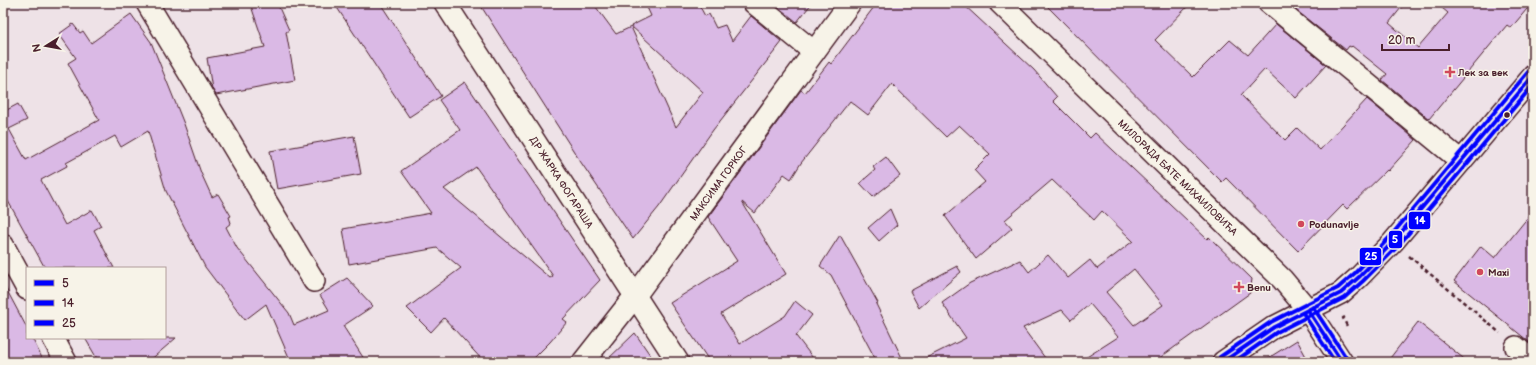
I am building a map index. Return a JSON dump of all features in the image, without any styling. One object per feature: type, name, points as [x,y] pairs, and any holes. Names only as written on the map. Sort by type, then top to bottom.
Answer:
[{"type":"street","points":[[147,3],[314,281]]},
{"type":"street","name":"ДР ЖАРКА ФОГАРАША","points":[[445,3],[678,362]]},
{"type":"street","points":[[754,3],[814,52]]},
{"type":"street","name":"МАКСИМА ГОРКОГ","points":[[583,362],[635,296],[850,3]]},
{"type":"street","name":"МИЛОРАДА БАТЕ МИХАИЛОВИЋА","points":[[1000,3],[1282,279],[1308,310],[1342,362]]},
{"type":"street","points":[[1269,3],[1462,161]]},
{"type":"street","points":[[1223,362],[1274,327],[1341,293],[1359,277],[1393,242],[1533,76]]},
{"type":"street","points":[[3,244],[26,287]]},
{"type":"street","points":[[54,339],[66,362]]},
{"type":"street","points":[[1516,347],[1533,361]]},
{"type":"path","points":[[1409,256],[1516,347]]},
{"type":"building","points":[[250,3],[277,3],[289,30],[286,32],[295,80],[216,95],[212,89],[207,58],[265,47]]},
{"type":"building","points":[[334,3],[380,3],[441,96],[409,117]]},
{"type":"building","points":[[479,3],[593,3],[616,34],[631,27],[676,127],[703,92],[631,26],[651,16],[645,3],[698,3],[705,16],[709,14],[716,28],[725,25],[732,41],[751,16],[782,42],[713,130],[659,207],[633,239],[580,161]]},
{"type":"building","points":[[773,3],[812,3],[797,22]]},
{"type":"building","points":[[877,3],[962,3],[1034,70],[1057,97],[1053,101],[1090,138],[1095,133],[1207,239],[1209,237],[1252,279],[1250,293],[1154,362],[1079,362],[1118,337],[1090,304],[1071,320],[1062,310],[1023,328],[1048,362],[918,362],[966,338],[942,303],[970,283],[1020,260],[1029,272],[1048,255],[1068,278],[1090,260],[1097,269],[1133,241],[1102,211],[1094,220],[1052,180],[1005,220],[1012,228],[976,259],[945,216],[985,182],[974,170],[990,154],[959,125],[946,137],[892,84],[868,115],[850,101],[801,163],[791,179],[784,174],[755,213],[742,202],[786,274],[721,314],[740,344],[785,316],[795,301],[812,315],[796,336],[816,362],[710,362],[670,303],[737,261],[708,217],[801,90],[805,93],[829,62],[831,64]],"holes":[[[1134,269],[1163,305],[1134,325],[1106,292]]]},
{"type":"building","points":[[1044,3],[1191,3],[1155,40],[1193,77],[1230,40],[1248,55],[1276,24],[1326,65],[1296,98],[1265,69],[1241,95],[1285,140],[1297,128],[1320,150],[1367,99],[1416,140],[1388,171],[1387,170],[1347,209],[1343,205],[1298,251],[1226,178],[1222,182]]},
{"type":"building","points":[[1296,3],[1405,3],[1389,23],[1418,48],[1448,13],[1436,3],[1532,3],[1511,28],[1507,25],[1429,119],[1382,80],[1387,74],[1352,46],[1349,46],[1346,50],[1292,7]]},
{"type":"building","points":[[131,14],[151,42],[184,124],[201,173],[212,197],[218,194],[231,216],[229,217],[231,223],[226,227],[237,248],[289,313],[294,325],[329,310],[320,295],[347,278],[373,306],[343,326],[366,362],[291,362],[266,304],[245,320],[205,267],[166,191],[148,131],[121,147],[115,136],[66,163],[67,166],[41,180],[65,225],[92,210],[101,226],[94,230],[113,267],[44,267],[3,192],[3,112],[18,104],[27,120],[9,129],[26,160],[99,120],[68,63],[76,58],[59,34],[73,24],[80,33],[83,31],[91,43]]},
{"type":"building","points":[[465,82],[600,280],[563,319],[567,322],[530,362],[484,362],[444,318],[431,332],[407,308],[461,268],[437,248],[349,264],[343,229],[431,213],[401,171],[460,130],[439,100]],"holes":[[[476,167],[553,276],[550,278],[444,189]]]},
{"type":"building","points":[[354,136],[361,174],[277,189],[270,151]]},
{"type":"building","points":[[886,157],[900,176],[873,197],[860,183],[875,170],[873,167]]},
{"type":"building","points":[[890,209],[897,225],[879,241],[868,228]]},
{"type":"building","points":[[1533,211],[1533,345],[1454,281],[1481,246],[1495,258]]},
{"type":"building","points":[[840,235],[878,303],[876,304],[904,362],[877,362],[831,275],[820,266]]},
{"type":"building","points":[[957,266],[961,272],[919,308],[910,291]]},
{"type":"building","points":[[3,283],[26,326],[26,339],[32,339],[44,362],[3,362]]},
{"type":"building","points":[[1418,322],[1468,362],[1387,362]]},
{"type":"building","points":[[635,333],[655,362],[605,362]]},
{"type":"building","points":[[176,338],[148,362],[99,362],[86,339]]},
{"type":"building","points":[[1297,340],[1309,362],[1262,362]]},
{"type":"transit line","name":"25","points":[[1220,357],[1271,322],[1338,288],[1355,273],[1389,238],[1528,72]]},
{"type":"transit line","name":"5","points":[[1223,362],[1274,327],[1341,293],[1359,277],[1393,242],[1533,76]]},
{"type":"transit line","name":"14","points":[[1234,362],[1277,332],[1344,298],[1363,281],[1398,246],[1533,85]]},
{"type":"transit line","name":"25","points":[[1313,307],[1347,359]]},
{"type":"transit line","name":"5","points":[[1308,310],[1342,362]]},
{"type":"transit line","name":"14","points":[[1303,313],[1335,362]]},
{"type":"place","name":"Лек за век","points":[[1450,72]]},
{"type":"place","name":"Podunavlje","points":[[1301,224]]},
{"type":"place","name":"Maxi","points":[[1480,272]]},
{"type":"place","name":"Benu","points":[[1239,287]]}]
